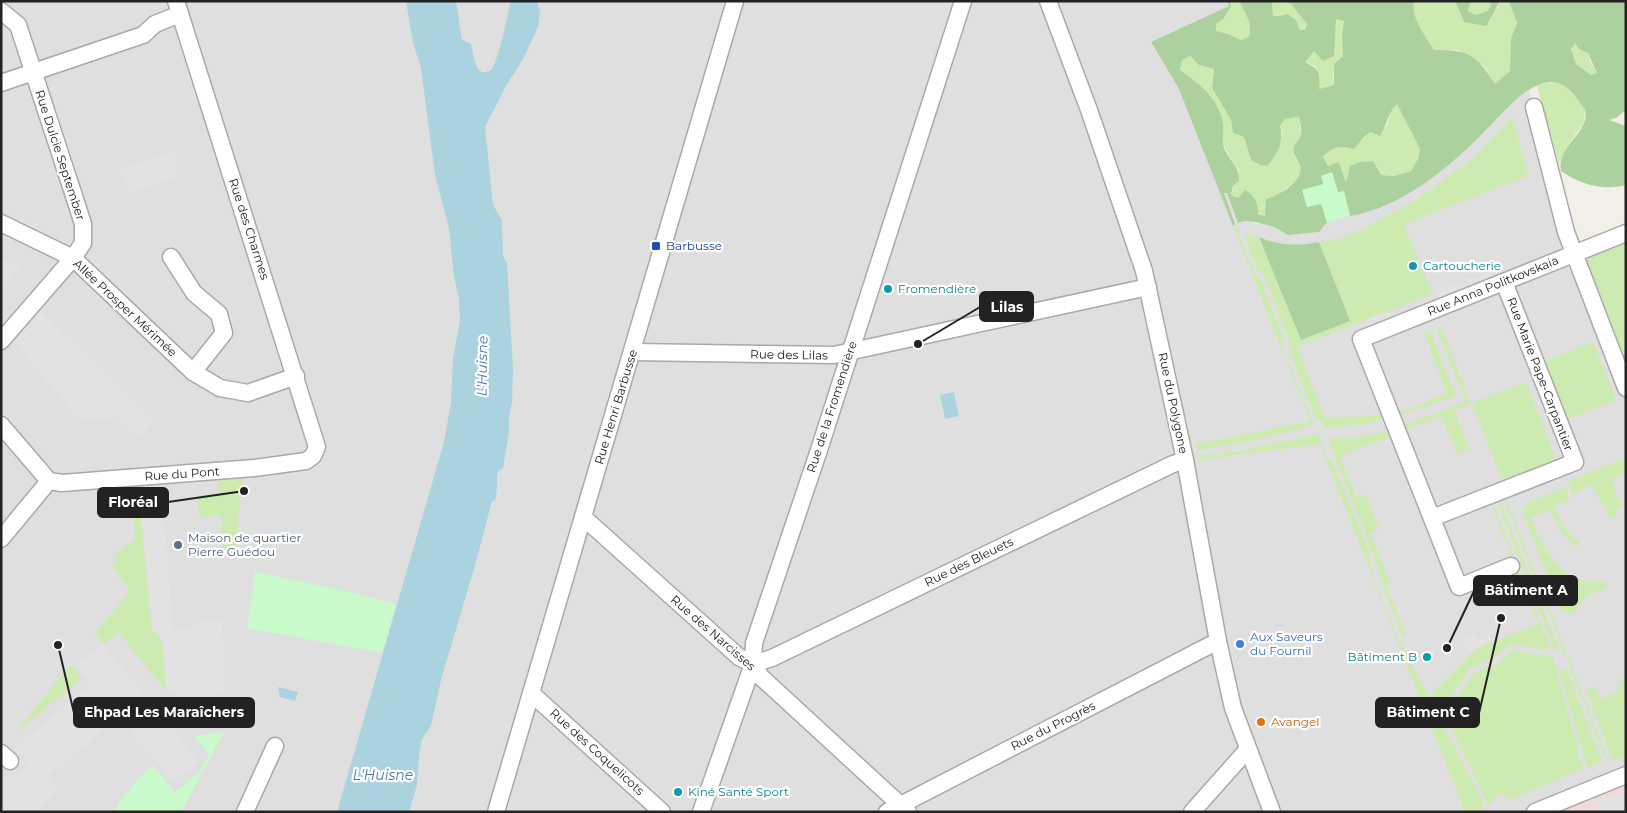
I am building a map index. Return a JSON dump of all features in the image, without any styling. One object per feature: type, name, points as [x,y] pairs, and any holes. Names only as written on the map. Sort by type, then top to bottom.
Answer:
[{"type":"street","name":"Rue Henri Barbusse","points":[[496,812],[735,1]]},
{"type":"street","name":"Rue de la Fromendière","points":[[701,812],[753,664],[754,643],[816,459],[963,1]]},
{"type":"street","name":"Rue du Polygone","points":[[1048,1],[1089,110],[1148,286],[1185,460],[1218,641],[1233,708],[1272,812]]},
{"type":"street","points":[[1,83],[143,35],[178,8]]},
{"type":"street","name":"Rue des Charmes","points":[[178,8],[296,376],[317,447],[313,456]]},
{"type":"street","name":"Rue Dulcie September","points":[[1,11],[18,25],[83,224],[83,243],[73,258],[1,341]]},
{"type":"street","points":[[1534,107],[1566,232],[1626,388]]},
{"type":"street","name":"Allée Prosper Mérimée","points":[[1,223],[73,258],[193,372],[220,388],[248,393],[296,376]]},
{"type":"street","name":"Rue Anna Politkovskaia","points":[[1432,518],[1361,339],[1626,233]]},
{"type":"street","points":[[171,257],[194,293],[219,314],[224,333],[193,372]]},
{"type":"street","name":"Rue Marie Pape-Carpantier","points":[[1432,518],[1575,462],[1504,282]]},
{"type":"street","name":"Rue des Lilas","points":[[632,352],[834,355],[1148,286]]},
{"type":"street","points":[[1,425],[49,481],[1,539]]},
{"type":"street","name":"Rue du Pont","points":[[49,481],[62,484],[254,468],[306,461],[313,456]]},
{"type":"street","name":"Rue des Bleuets","points":[[753,664],[772,658],[1164,468],[1185,460]]},
{"type":"street","name":"Rue des Narcisses","points":[[583,516],[738,657],[753,664],[761,677],[899,809]]},
{"type":"street","points":[[1432,518],[1459,587],[1511,566]]},
{"type":"street","name":"Rue du Progrès","points":[[899,809],[1218,641]]},
{"type":"street","name":"Rue des Coquelicots","points":[[531,693],[662,812]]},
{"type":"street","points":[[245,812],[275,746]]},
{"type":"street","points":[[1192,812],[1248,749]]},
{"type":"street","points":[[1534,812],[1619,778]]},
{"type":"shaded area","points":[[1,1],[1227,1],[1230,6],[1151,43],[1179,89],[1235,224],[1223,194],[1227,193],[1244,221],[1274,227],[1288,235],[1319,232],[1321,204],[1411,191],[1459,156],[1519,96],[1529,90],[1566,232],[1626,388],[1626,775],[1535,812],[1,812]]},
{"type":"shaded area","points":[[175,150],[178,178],[129,193],[120,169]]},
{"type":"shaded area","points":[[1,258],[21,267],[1,290]]},
{"type":"shaded area","points":[[1491,271],[1495,279],[1471,289],[1468,280]]},
{"type":"shaded area","points":[[1464,282],[1468,290],[1440,301],[1436,292]]},
{"type":"shaded area","points":[[41,311],[155,421],[138,438],[115,414],[107,419],[86,420],[76,416],[13,340]]},
{"type":"shaded area","points":[[1389,311],[1393,320],[1367,330],[1364,321]]},
{"type":"shaded area","points":[[164,514],[173,629],[189,628],[189,623],[222,621],[225,693],[217,694],[218,720],[193,725],[177,705],[176,692],[167,692],[162,640],[152,629],[141,517]]},
{"type":"shaded area","points":[[1516,574],[1519,582],[1499,590],[1496,581]]},
{"type":"shaded area","points":[[1493,583],[1496,591],[1476,599],[1472,591]]},
{"type":"shaded area","points":[[1475,634],[1478,641],[1490,636],[1492,641],[1467,652],[1462,640]]},
{"type":"shaded area","points":[[102,644],[200,762],[173,783],[118,717],[49,776],[59,789],[34,812],[1,812],[1,778],[12,770],[16,776],[28,765],[15,748],[91,684],[76,664]]},
{"type":"shaded area","points":[[1626,775],[1626,812],[1535,812]]},
{"type":"shaded area","points":[[1626,791],[1626,812],[1608,812],[1591,803]]},
{"type":"green space","points":[[1227,1],[1230,1],[1231,7],[1223,19],[1216,24],[1216,31],[1241,40],[1249,37],[1250,27],[1248,18],[1239,1],[1272,1],[1273,16],[1287,14],[1296,20],[1300,30],[1305,30],[1307,24],[1292,4],[1283,1],[1414,1],[1417,21],[1434,50],[1456,51],[1470,56],[1477,60],[1495,84],[1510,71],[1511,38],[1517,23],[1509,1],[1626,1],[1626,110],[1616,118],[1609,120],[1626,126],[1626,185],[1600,187],[1576,180],[1561,171],[1563,154],[1583,125],[1585,110],[1575,95],[1567,88],[1558,83],[1547,82],[1525,92],[1472,144],[1441,171],[1407,195],[1389,204],[1350,216],[1344,192],[1338,193],[1332,173],[1322,190],[1322,202],[1327,222],[1319,232],[1288,235],[1274,227],[1255,222],[1244,221],[1238,223],[1227,193],[1224,193],[1235,224],[1233,226],[1179,89],[1151,42],[1229,6]],"holes":[[[1336,19],[1344,21],[1342,36],[1343,56],[1334,64],[1334,85],[1319,89],[1320,79],[1318,72],[1305,62],[1314,51],[1323,61],[1334,56]],[[1575,43],[1579,49],[1588,53],[1597,73],[1591,75],[1576,64],[1571,49]],[[1190,56],[1199,65],[1214,69],[1212,88],[1231,120],[1233,133],[1244,137],[1251,160],[1260,165],[1267,166],[1277,152],[1281,142],[1280,126],[1285,119],[1299,117],[1301,135],[1295,146],[1294,154],[1300,166],[1300,172],[1289,187],[1277,195],[1266,199],[1265,216],[1258,214],[1255,200],[1245,190],[1238,198],[1231,195],[1233,186],[1239,181],[1239,176],[1224,147],[1221,114],[1207,92],[1180,70],[1182,60]],[[1397,104],[1420,149],[1418,159],[1411,171],[1394,176],[1381,175],[1373,161],[1360,162],[1350,166],[1346,183],[1339,162],[1328,166],[1323,157],[1337,147],[1354,149],[1371,132],[1380,136]]]},
{"type":"green space","points":[[1230,1],[1239,1],[1246,14],[1250,27],[1249,37],[1241,40],[1228,34],[1216,32],[1216,24],[1223,19],[1231,7]]},
{"type":"green space","points":[[1272,1],[1292,3],[1293,7],[1307,24],[1305,30],[1300,30],[1296,20],[1273,16]]},
{"type":"green space","points":[[1414,1],[1455,1],[1464,22],[1498,8],[1500,1],[1509,1],[1517,23],[1511,38],[1510,71],[1495,84],[1484,66],[1458,50],[1434,50],[1417,20]]},
{"type":"green space","points":[[1455,1],[1471,1],[1468,11],[1476,15],[1488,11],[1491,5],[1489,1],[1500,1],[1486,26],[1464,22]]},
{"type":"green space","points":[[1471,1],[1489,1],[1492,5],[1488,12],[1476,15],[1468,11]]},
{"type":"green space","points":[[1336,18],[1345,21],[1342,36],[1343,56],[1333,74],[1334,85],[1319,89],[1320,77],[1315,66],[1305,62],[1314,50],[1318,55]]},
{"type":"green space","points":[[1575,42],[1579,49],[1588,53],[1589,59],[1597,73],[1591,75],[1576,64],[1571,49]]},
{"type":"green space","points":[[1190,56],[1199,65],[1214,69],[1212,88],[1231,120],[1233,133],[1244,137],[1251,160],[1280,145],[1282,134],[1280,126],[1285,119],[1299,117],[1301,134],[1294,148],[1295,157],[1300,166],[1300,174],[1295,181],[1277,196],[1265,216],[1231,195],[1239,171],[1224,145],[1223,126],[1180,70],[1182,60]]},
{"type":"green space","points":[[1558,82],[1571,90],[1585,109],[1584,122],[1565,150],[1559,163],[1537,86],[1541,83]]},
{"type":"green space","points":[[1397,103],[1420,149],[1418,159],[1411,171],[1394,176],[1381,175],[1350,166],[1346,184],[1328,166],[1323,157],[1337,147],[1354,149],[1368,134],[1387,126],[1391,110]]},
{"type":"green space","points":[[1513,116],[1528,176],[1404,224],[1418,259],[1410,263],[1413,271],[1422,268],[1432,294],[1297,347],[1325,418],[1383,415],[1380,418],[1385,419],[1367,424],[1324,428],[1321,419],[1316,420],[1289,350],[1292,348],[1263,274],[1257,270],[1244,235],[1259,237],[1301,340],[1350,321],[1319,242],[1342,238],[1361,230],[1419,198],[1476,156]]},
{"type":"green space","points":[[1332,172],[1338,192],[1344,191],[1350,216],[1327,222],[1321,204],[1307,207],[1302,190],[1323,184],[1321,176]]},
{"type":"green space","points":[[1235,224],[1255,274],[1261,280],[1285,341],[1281,343],[1313,423],[1309,426],[1270,437],[1197,451],[1196,444],[1310,421],[1233,226]]},
{"type":"green space","points":[[1626,233],[1626,388],[1574,254]]},
{"type":"green space","points":[[1259,237],[1289,244],[1319,242],[1350,321],[1301,340]]},
{"type":"green space","points":[[1441,327],[1471,404],[1454,411],[1470,449],[1457,454],[1441,416],[1403,431],[1401,426],[1466,401],[1436,328]]},
{"type":"green space","points":[[1430,331],[1456,396],[1397,417],[1396,414],[1447,393],[1424,333]]},
{"type":"green space","points":[[1593,342],[1616,400],[1566,420],[1543,362]]},
{"type":"green space","points":[[1526,382],[1556,460],[1502,480],[1472,403]]},
{"type":"green space","points":[[1390,430],[1392,436],[1340,456],[1356,497],[1365,494],[1379,528],[1370,532],[1390,583],[1386,585],[1407,636],[1403,637],[1378,574],[1380,572],[1328,439],[1371,435]]},
{"type":"green space","points":[[1316,435],[1319,437],[1328,459],[1331,458],[1368,549],[1373,575],[1399,640],[1484,803],[1482,812],[1465,812],[1320,444],[1199,460],[1198,457],[1214,453],[1215,456],[1222,455],[1222,452],[1244,451],[1255,447]]},
{"type":"green space","points":[[1626,458],[1626,472],[1612,479],[1622,507],[1616,508],[1618,514],[1611,518],[1591,484],[1572,495],[1568,481]]},
{"type":"green space","points":[[243,477],[234,553],[223,553],[221,515],[199,517],[197,495],[219,494],[218,478]]},
{"type":"green space","points":[[150,486],[153,515],[141,517],[152,629],[162,640],[167,692],[118,632],[105,644],[95,634],[129,592],[127,586],[112,566],[116,566],[115,554],[135,539],[131,488]]},
{"type":"green space","points":[[1566,487],[1570,500],[1554,506],[1564,527],[1580,542],[1577,547],[1561,530],[1551,510],[1531,517],[1549,554],[1567,573],[1591,581],[1605,581],[1607,590],[1601,590],[1587,596],[1580,604],[1576,614],[1561,611],[1522,511],[1528,502]]},
{"type":"green space","points":[[1507,500],[1608,759],[1606,760],[1505,501]]},
{"type":"green space","points":[[1501,502],[1560,652],[1555,651],[1498,503]]},
{"type":"green space","points":[[1493,503],[1551,650],[1510,644],[1496,657],[1469,669],[1442,710],[1432,693],[1477,648],[1538,624],[1522,581],[1519,582],[1514,562],[1511,563],[1508,554],[1510,552],[1491,504]]},
{"type":"green space","points":[[255,572],[396,604],[382,653],[247,628]]},
{"type":"green space","points":[[1512,650],[1553,657],[1583,769],[1509,800],[1499,793],[1489,806],[1445,715],[1473,674],[1500,662]]},
{"type":"green space","points":[[70,665],[82,679],[18,731],[17,730]]},
{"type":"green space","points":[[1559,669],[1567,670],[1602,761],[1587,768]]},
{"type":"green space","points":[[1626,678],[1626,756],[1613,761],[1586,690],[1595,687],[1602,700],[1618,691],[1621,679]]},
{"type":"green space","points":[[224,732],[181,812],[113,812],[134,784],[152,765],[175,792],[199,772],[209,755],[194,736]]},
{"type":"water","name":"L'Huisne","points":[[406,1],[456,1],[462,40],[471,44],[476,66],[480,71],[484,72],[491,70],[497,58],[510,1],[537,1],[540,12],[538,27],[523,59],[506,86],[485,127],[493,205],[502,220],[503,256],[507,263],[513,369],[512,402],[503,468],[498,471],[495,501],[492,501],[441,680],[431,726],[422,739],[417,785],[409,812],[337,812],[444,442],[451,403],[453,358],[460,320],[459,299],[454,277],[449,228],[435,175],[421,68],[413,43]]},
{"type":"water","points":[[954,392],[959,416],[945,419],[940,395]]},
{"type":"water","points":[[278,687],[298,692],[295,701],[280,697]]},
{"type":"place","name":"Barbusse","points":[[656,246]]},
{"type":"place","name":"Cartoucherie","points":[[1413,266]]},
{"type":"place","name":"Fromendière","points":[[888,289]]},
{"type":"place","name":"Lilas","points":[[918,344]]},
{"type":"place","name":"Floréal","points":[[244,491]]},
{"type":"place","name":"Maison de quartier Pierre Guédou","points":[[178,545]]},
{"type":"place","name":"Bâtiment C","points":[[1501,618]]},
{"type":"place","name":"Aux Saveurs du Fournil","points":[[1240,644]]},
{"type":"place","name":"Ehpad Les Maraîchers","points":[[58,645]]},
{"type":"place","name":"Bâtiment A","points":[[1447,648]]},
{"type":"place","name":"Bâtiment B","points":[[1427,657]]},
{"type":"place","name":"Avangel","points":[[1261,722]]},
{"type":"place","name":"Kiné Santé Sport","points":[[678,792]]}]
